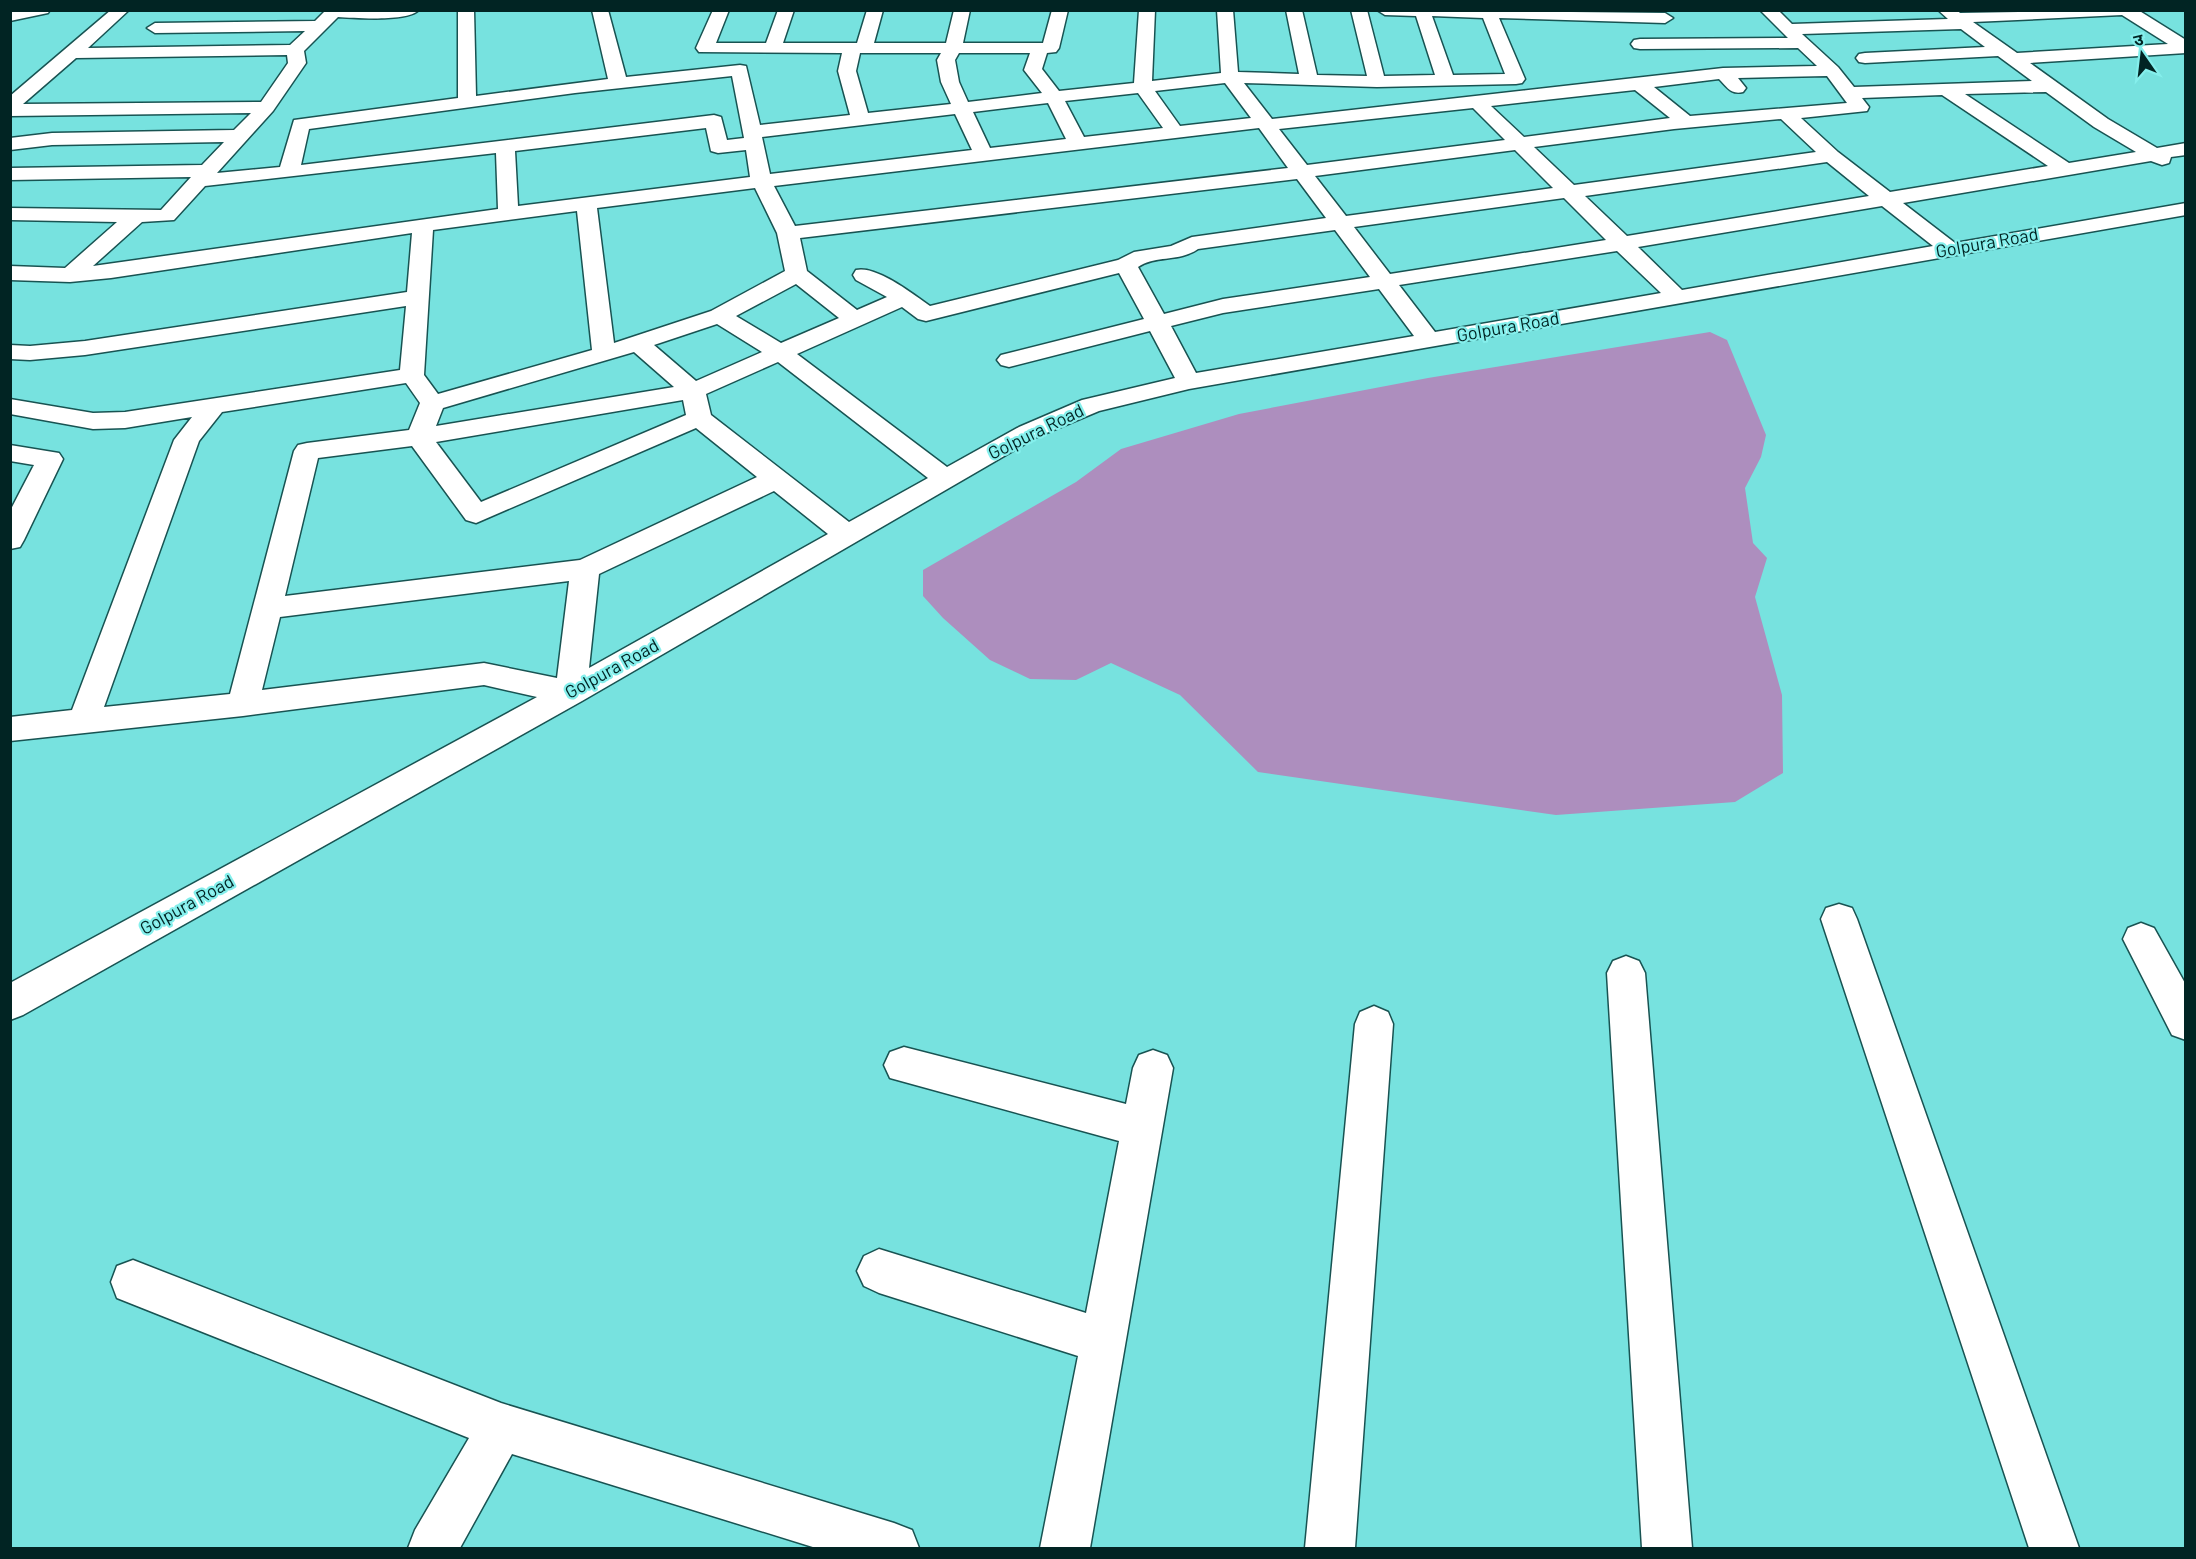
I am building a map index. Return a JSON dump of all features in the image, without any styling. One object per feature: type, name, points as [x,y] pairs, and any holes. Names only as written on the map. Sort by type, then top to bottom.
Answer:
[{"type":"street","points":[[15,14],[42,10]]},
{"type":"street","points":[[10,108],[121,10]]},
{"type":"street","points":[[71,53],[295,50],[335,11],[371,14],[411,10]]},
{"type":"street","points":[[466,10],[467,104]]},
{"type":"street","points":[[600,10],[618,81]]},
{"type":"street","points":[[721,10],[705,48],[1050,48],[1060,10]]},
{"type":"street","points":[[773,48],[786,10]]},
{"type":"street","points":[[860,119],[847,71],[875,10]]},
{"type":"street","points":[[962,10],[953,48],[946,60],[950,82],[983,154]]},
{"type":"street","points":[[1147,10],[1143,87],[1175,132]]},
{"type":"street","points":[[1225,10],[1230,77],[1429,340]]},
{"type":"street","points":[[1294,10],[1309,79]]},
{"type":"street","points":[[1359,10],[1377,82]]},
{"type":"street","points":[[1385,10],[1665,18],[1658,10]]},
{"type":"street","points":[[788,233],[1302,172],[1686,122],[1860,107],[1832,72],[1768,10]]},
{"type":"street","points":[[1860,10],[1879,26]]},
{"type":"street","points":[[1788,29],[1879,26],[2040,12],[2121,10]]},
{"type":"street","points":[[2126,10],[2185,48]]},
{"type":"street","points":[[1422,11],[1446,81]]},
{"type":"street","points":[[10,174],[203,176],[289,172],[714,121],[718,147],[753,138],[860,119],[1230,77],[1377,82],[1516,79],[1489,13]]},
{"type":"street","points":[[1622,16],[1648,56]]},
{"type":"street","points":[[1955,18],[2100,123],[2154,154]]},
{"type":"street","points":[[155,28],[320,26]]},
{"type":"street","points":[[1648,56],[1802,43]]},
{"type":"street","points":[[1040,48],[1033,70],[1054,98],[1078,143]]},
{"type":"street","points":[[1864,58],[2185,48]]},
{"type":"street","points":[[10,214],[167,216],[266,107],[297,63],[295,50]]},
{"type":"street","points":[[1639,84],[1648,56]]},
{"type":"street","points":[[289,172],[301,124],[467,104],[618,81],[740,70],[761,180],[788,233],[797,274],[855,320]]},
{"type":"street","points":[[10,273],[69,275],[111,271],[508,213],[761,180],[1175,132],[1477,102],[1723,72],[1832,72]]},
{"type":"street","points":[[1723,72],[1737,88]]},
{"type":"street","points":[[1639,84],[1686,122]]},
{"type":"street","points":[[1849,93],[2050,86]]},
{"type":"street","points":[[1946,90],[2066,169]]},
{"type":"street","points":[[1477,102],[1678,298]]},
{"type":"street","points":[[10,108],[266,107]]},
{"type":"street","points":[[1784,112],[1831,156],[1950,249]]},
{"type":"street","points":[[10,144],[19,141],[52,139],[240,136]]},
{"type":"street","points":[[505,146],[508,213]]},
{"type":"street","points":[[1009,360],[1223,306],[1886,200],[2154,154],[2182,158]]},
{"type":"street","points":[[864,275],[904,298],[926,314],[1126,266],[1134,257],[1185,249],[1191,243],[1831,156]]},
{"type":"street","points":[[586,203],[604,354]]},
{"type":"street","name":"Golpura Road","points":[[10,1003],[571,693],[1028,432],[1091,405],[1189,381],[2186,209]]},
{"type":"street","points":[[69,275],[137,215]]},
{"type":"street","points":[[423,225],[412,375],[432,403]]},
{"type":"street","points":[[1126,266],[1189,381]]},
{"type":"street","points":[[432,403],[604,354],[719,316],[797,274]]},
{"type":"street","points":[[10,372],[20,352],[85,348],[417,297]]},
{"type":"street","points":[[243,704],[307,451],[419,437],[693,391],[904,298]]},
{"type":"street","points":[[719,316],[779,352],[946,479]]},
{"type":"street","points":[[638,343],[693,391],[699,418],[848,536]]},
{"type":"street","points":[[10,406],[93,421],[125,420],[412,375]]},
{"type":"street","points":[[419,437],[432,403]]},
{"type":"street","points":[[83,722],[187,440],[214,406]]},
{"type":"street","points":[[419,437],[476,514],[699,418]]},
{"type":"street","points":[[10,453],[50,459],[10,540]]},
{"type":"street","points":[[267,608],[585,569],[776,479]]},
{"type":"street","points":[[10,729],[243,704],[484,674],[571,693],[585,569]]},
{"type":"street","points":[[1839,919],[2054,1548]]},
{"type":"street","points":[[2141,939],[2186,1023]]},
{"type":"street","points":[[1626,973],[1667,1548]]},
{"type":"street","points":[[1330,1548],[1374,1024]]},
{"type":"street","points":[[904,1065],[1142,1128]]},
{"type":"street","points":[[1065,1548],[1153,1068]]},
{"type":"street","points":[[879,1271],[1103,1341]]},
{"type":"street","points":[[134,1282],[501,1427],[894,1548]]},
{"type":"street","points":[[433,1548],[501,1427]]},
{"type":"shaded area","points":[[1710,332],[1727,340],[1766,435],[1761,457],[1745,488],[1753,543],[1767,558],[1755,597],[1782,695],[1783,773],[1735,802],[1556,815],[1258,772],[1180,695],[1111,663],[1076,680],[1030,679],[990,660],[943,618],[923,596],[923,570],[1076,482],[1121,449],[1239,414],[1428,378]]}]
